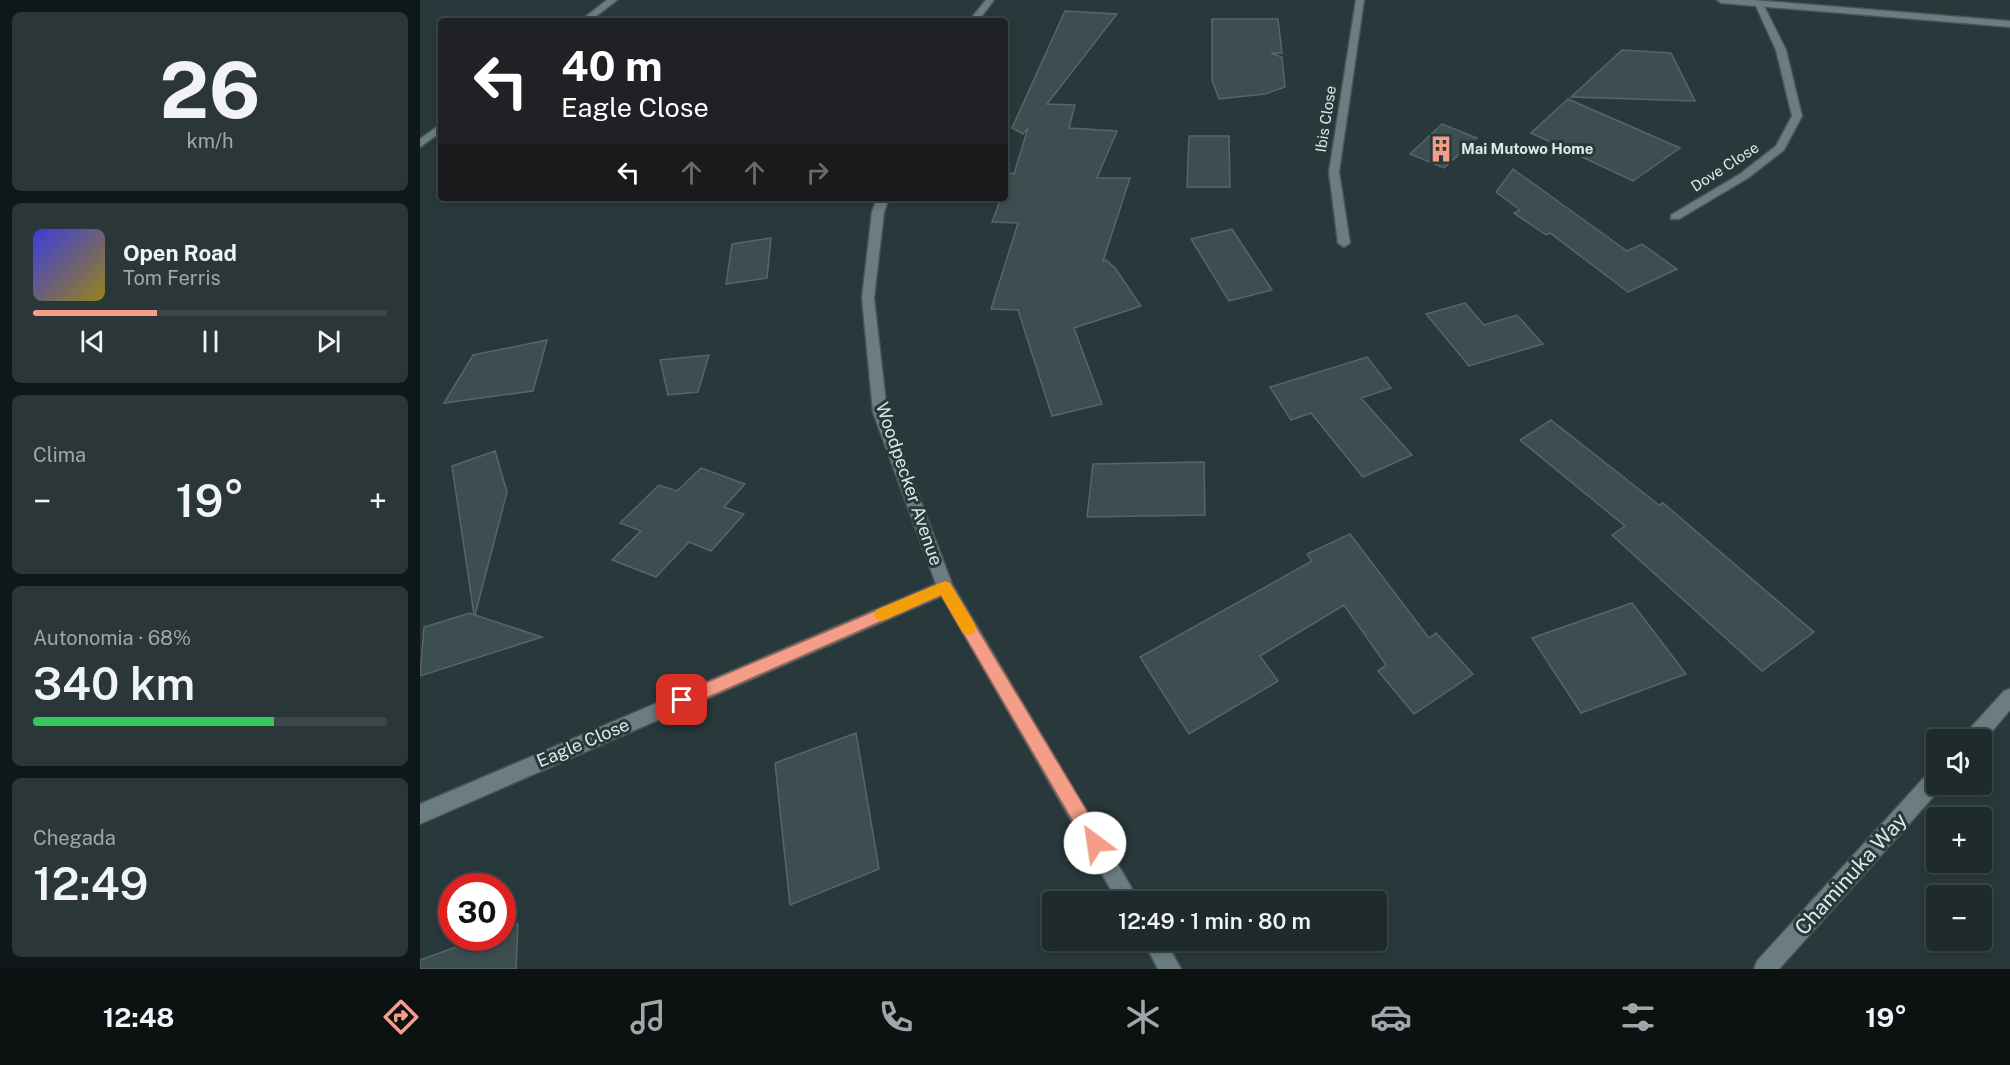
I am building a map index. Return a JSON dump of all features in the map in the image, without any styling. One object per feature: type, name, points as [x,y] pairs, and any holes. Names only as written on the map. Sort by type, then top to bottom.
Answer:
[{"type":"street","points":[[588,18],[613,0]]},
{"type":"street","points":[[976,18],[990,0]]},
{"type":"street","name":"Ibis Close","points":[[1344,243],[1334,172],[1360,0]]},
{"type":"street","points":[[1721,0],[2010,24]]},
{"type":"street","name":"Dove Close","points":[[1675,217],[1744,176],[1780,148],[1797,116],[1781,50],[1758,2]]},
{"type":"street","points":[[420,144],[438,129]]},
{"type":"street","name":"Woodpecker Avenue","points":[[882,201],[878,212],[868,298],[880,412],[945,587],[1124,891]]},
{"type":"street","name":"Eagle Close","points":[[420,814],[945,587]]},
{"type":"street","points":[[1982,729],[2010,697]]},
{"type":"street","name":"Chaminuka Way","points":[[1765,969],[1926,790]]},
{"type":"street","points":[[1159,951],[1170,969]]},
{"type":"building","points":[[1065,11],[1117,14],[1047,104],[1075,105],[1069,128],[1117,131],[1097,178],[1130,178],[1103,261],[1106,260],[1115,268],[1141,306],[1074,328],[1102,404],[1052,416],[1018,310],[991,309],[1018,223],[992,222],[1000,201],[1008,201],[1008,178],[1010,173],[1014,174],[1028,128],[1023,134],[1012,128]]},
{"type":"building","points":[[1212,19],[1278,19],[1282,53],[1271,53],[1282,57],[1285,87],[1265,94],[1219,99],[1212,80]]},
{"type":"building","points":[[1622,50],[1671,53],[1695,101],[1571,97]]},
{"type":"building","points":[[1568,99],[1680,148],[1633,181],[1531,133]]},
{"type":"building","name":"Mai Mutowo Home","points":[[1442,124],[1477,138],[1444,168],[1410,154]]},
{"type":"building","points":[[1189,136],[1229,136],[1230,187],[1187,187]]},
{"type":"building","points":[[1513,169],[1627,251],[1642,244],[1677,269],[1628,292],[1550,233],[1546,235],[1514,213],[1520,210],[1496,192]]},
{"type":"building","points":[[1232,229],[1272,290],[1229,301],[1191,239]]},
{"type":"building","points":[[771,238],[767,278],[726,284],[732,244]]},
{"type":"building","points":[[1465,303],[1484,325],[1517,315],[1543,344],[1469,366],[1426,314]]},
{"type":"building","points":[[547,340],[533,391],[444,403],[473,355]]},
{"type":"building","points":[[709,355],[698,392],[668,395],[660,360]]},
{"type":"building","points":[[1367,357],[1391,388],[1361,398],[1412,455],[1363,477],[1311,413],[1291,420],[1270,387]]},
{"type":"building","points":[[1551,420],[1659,505],[1663,503],[1814,632],[1762,671],[1612,535],[1625,526],[1520,440]]},
{"type":"building","points":[[495,451],[507,492],[475,615],[542,637],[420,676],[424,627],[470,613],[474,615],[452,466]]},
{"type":"building","points":[[1204,462],[1205,515],[1087,517],[1093,464]]},
{"type":"building","points":[[701,468],[745,484],[724,507],[744,514],[711,551],[689,542],[656,577],[612,560],[641,531],[620,523],[659,485],[677,491]]},
{"type":"building","points":[[1350,534],[1429,638],[1436,633],[1473,674],[1414,714],[1378,671],[1386,665],[1344,605],[1260,656],[1278,681],[1189,734],[1140,657],[1312,561],[1307,554]]},
{"type":"building","points":[[1632,603],[1686,674],[1581,713],[1532,638]]},
{"type":"building","points":[[856,733],[879,869],[790,905],[775,763]]},
{"type":"building","points":[[518,924],[516,969],[420,969],[420,960],[445,951],[516,951],[516,925]]},
{"type":"slow traffic","points":[[881,615],[945,587],[969,628]]},
{"type":"place","name":"Mai Mutowo Home","points":[[1441,149]]},
{"type":"route","points":[[682,700],[945,587],[1095,843]]}]
